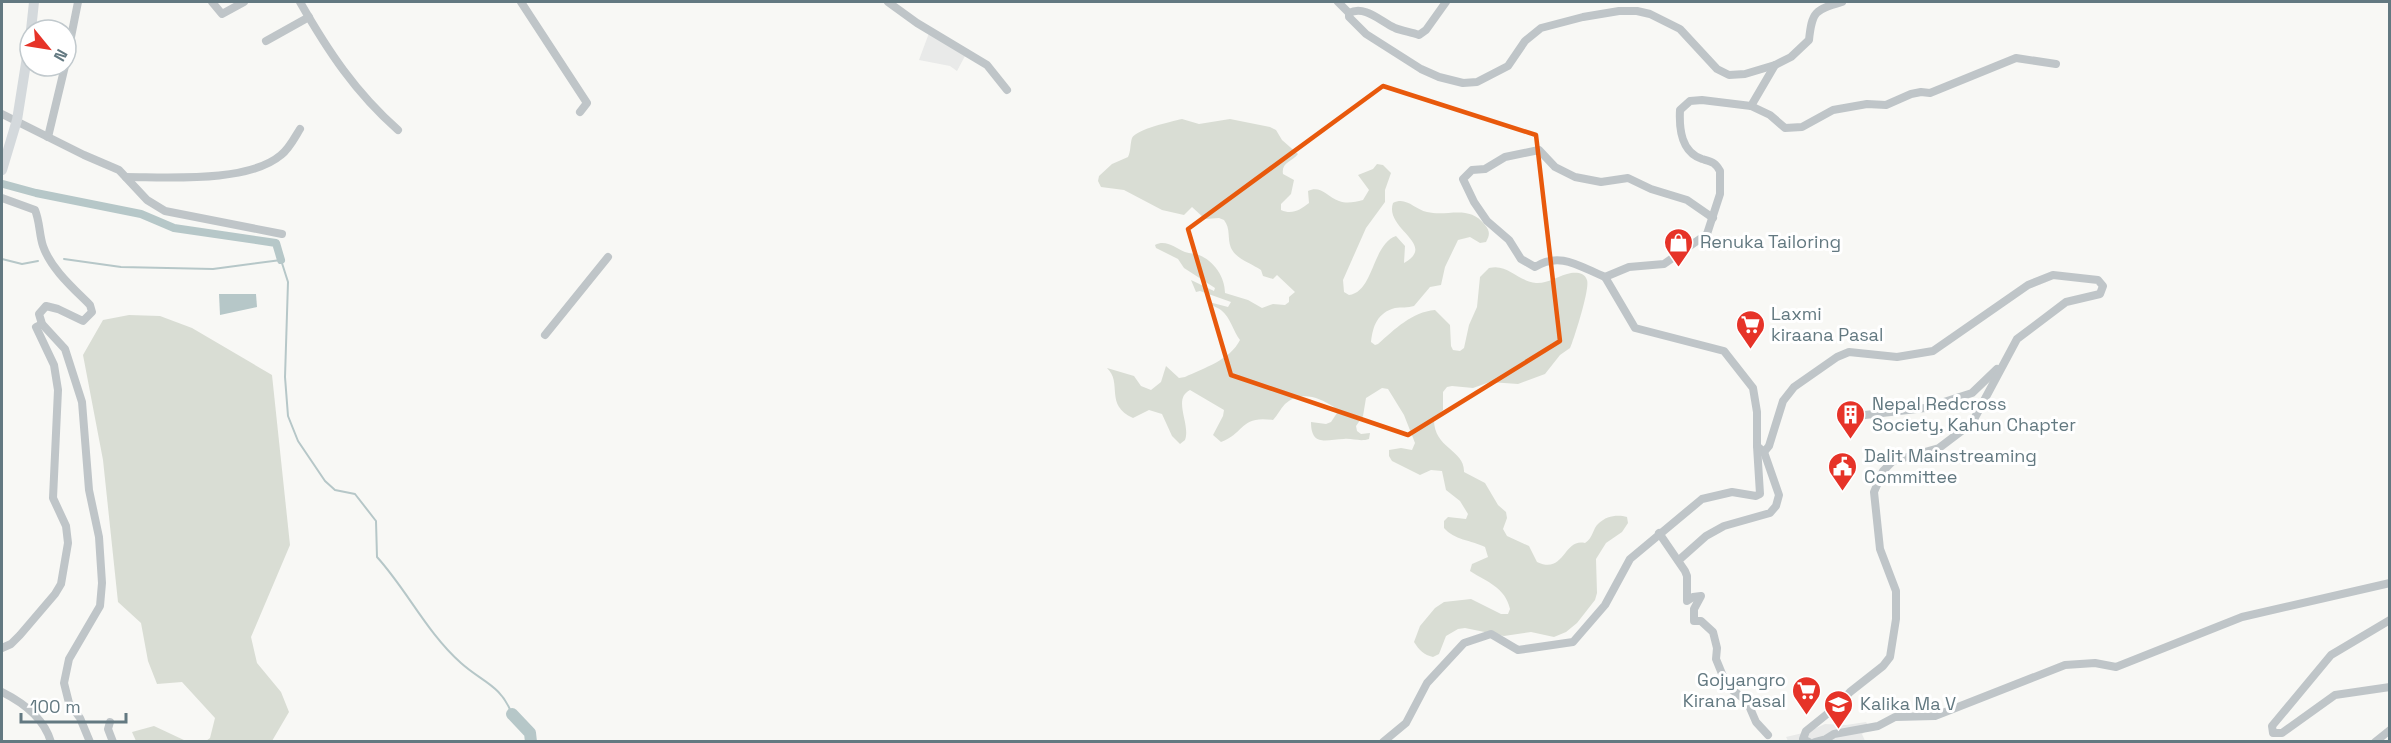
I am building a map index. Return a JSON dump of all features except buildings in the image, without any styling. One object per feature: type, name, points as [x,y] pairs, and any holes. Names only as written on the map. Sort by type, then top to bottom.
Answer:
[{"type":"main road","points":[[32,18],[34,2]]},
{"type":"main road","points":[[2,170],[17,120],[24,78]]},
{"type":"street","points":[[75,18],[78,2]]},
{"type":"street","points":[[212,2],[222,14],[244,2]]},
{"type":"street","points":[[300,2],[357,90],[398,130]]},
{"type":"street","points":[[521,2],[587,103],[580,112]]},
{"type":"street","points":[[888,2],[917,23],[987,65],[1007,90]]},
{"type":"street","points":[[1338,2],[1349,13],[1351,21],[1366,34],[1420,69],[1463,83],[1477,82],[1508,66],[1525,41],[1542,28],[1583,17],[1619,11],[1650,14],[1680,29],[1717,69],[1729,75],[1744,74],[1775,65],[1805,46],[1809,40],[1812,19],[1822,8],[1842,2]]},
{"type":"street","points":[[1349,13],[1359,11],[1369,13],[1396,28],[1419,35],[1426,30],[1446,2]]},
{"type":"street","points":[[266,40],[309,17]]},
{"type":"street","points":[[1605,277],[1629,267],[1664,264],[1707,234],[1720,194],[1720,171],[1711,160],[1694,155],[1685,146],[1681,131],[1680,110],[1690,101],[1702,100],[1751,106],[1770,115],[1785,128],[1803,127],[1833,110],[1867,104],[1886,105],[1911,94],[1930,93],[2016,58],[2056,64]]},
{"type":"street","points":[[1751,106],[1775,65]]},
{"type":"street","points":[[48,136],[62,78]]},
{"type":"street","points":[[2,114],[119,170],[147,200],[165,211],[282,234]]},
{"type":"street","points":[[126,177],[195,178],[260,168],[281,155],[300,129]]},
{"type":"street","points":[[1383,741],[1406,723],[1427,683],[1464,643],[1491,634],[1518,650],[1573,642],[1605,605],[1630,559],[1659,533],[1702,499],[1732,492],[1756,496],[1760,494],[1761,449],[1753,388],[1724,351],[1635,328],[1605,277],[1556,258],[1546,260],[1535,267],[1521,259],[1509,240],[1487,221],[1474,202],[1463,179],[1472,170],[1485,168],[1505,157],[1539,150],[1555,167],[1575,177],[1601,182],[1628,178],[1651,189],[1687,200],[1713,218]]},
{"type":"street","points":[[2,198],[35,210],[40,220],[42,243],[49,261],[90,305],[92,312],[83,321],[46,306],[39,314],[42,324],[65,349],[82,402],[88,490],[99,537],[102,583],[100,606],[69,659],[64,683],[69,703],[80,718],[90,741]]},
{"type":"street","points":[[545,335],[608,257]]},
{"type":"street","points":[[1761,449],[1769,446],[1783,401],[1794,387],[1837,357],[1849,352],[1897,357],[1933,351],[2028,285],[2053,275],[2098,280],[2103,286],[2100,294],[2066,302],[2016,339],[1972,423],[1938,448],[1893,461],[1883,471],[1874,492],[1880,549],[1896,591],[1896,619],[1890,657],[1883,666],[1806,731],[1803,739],[1809,741]]},
{"type":"street","points":[[2,648],[11,644],[20,635],[55,594],[61,584],[68,543],[66,526],[53,498],[58,390],[54,365],[36,327],[42,324]]},
{"type":"street","points":[[1865,415],[1925,408],[1972,393],[2000,367]]},
{"type":"street","points":[[1679,560],[1706,536],[1724,526],[1770,513],[1776,506],[1779,495],[1761,449]]},
{"type":"street","points":[[1659,533],[1679,560],[1687,576],[1687,601],[1701,596],[1694,609],[1694,621],[1701,621],[1713,632],[1717,648],[1716,659],[1727,686],[1747,701],[1756,722],[1768,735]]},
{"type":"street","points":[[1815,741],[1834,734],[1878,726],[1895,717],[1935,716],[2065,665],[2096,663],[2116,668],[2242,617],[2390,583]]},
{"type":"street","points":[[2390,620],[2331,655],[2272,726],[2273,733],[2282,733],[2335,695],[2390,687]]},
{"type":"street","points":[[2,692],[15,699],[40,721],[51,741]]},
{"type":"street","points":[[110,722],[108,729],[113,741]]},
{"type":"street","points":[[2375,741],[2390,730]]},
{"type":"highlighted area","points":[[1383,86],[1536,135],[1560,341],[1408,435],[1231,375],[1188,229]]},
{"type":"shaded area","points":[[929,33],[965,56],[957,71],[950,66],[919,60]]},
{"type":"shaded area","points":[[1182,119],[1199,124],[1230,119],[1276,130],[1282,140],[1298,154],[1285,165],[1283,170],[1283,174],[1294,180],[1291,194],[1281,204],[1281,210],[1289,212],[1302,208],[1309,203],[1308,191],[1317,189],[1342,202],[1363,200],[1369,190],[1358,175],[1373,169],[1377,164],[1383,165],[1391,173],[1385,190],[1385,202],[1366,228],[1343,280],[1344,292],[1349,295],[1364,286],[1382,248],[1396,236],[1405,246],[1404,263],[1413,256],[1415,249],[1413,243],[1396,221],[1392,212],[1393,203],[1406,202],[1427,212],[1465,213],[1479,219],[1485,225],[1489,233],[1486,242],[1480,243],[1470,237],[1458,240],[1445,267],[1441,285],[1430,287],[1414,306],[1395,308],[1380,317],[1372,336],[1371,342],[1375,345],[1411,318],[1435,310],[1450,325],[1453,350],[1460,351],[1464,348],[1469,325],[1477,307],[1480,277],[1489,268],[1502,268],[1529,282],[1536,283],[1573,273],[1585,276],[1587,285],[1585,301],[1570,348],[1560,355],[1545,374],[1518,384],[1490,382],[1473,388],[1447,387],[1443,392],[1443,410],[1434,418],[1438,436],[1460,458],[1464,472],[1485,483],[1498,505],[1506,512],[1507,518],[1503,529],[1507,536],[1529,546],[1537,562],[1546,565],[1553,564],[1572,546],[1588,541],[1597,525],[1605,519],[1612,516],[1627,517],[1628,523],[1622,532],[1606,543],[1596,559],[1597,593],[1595,600],[1577,623],[1566,632],[1554,637],[1531,632],[1504,636],[1465,628],[1458,629],[1446,636],[1439,654],[1433,657],[1424,653],[1416,645],[1414,642],[1420,626],[1435,608],[1444,602],[1471,599],[1501,614],[1508,614],[1510,609],[1500,590],[1470,571],[1472,564],[1488,557],[1485,547],[1458,537],[1444,528],[1444,521],[1448,517],[1466,519],[1468,514],[1460,501],[1446,490],[1442,471],[1431,470],[1420,475],[1392,461],[1389,456],[1389,450],[1401,448],[1412,450],[1415,443],[1404,415],[1388,389],[1382,388],[1366,398],[1363,416],[1356,426],[1357,431],[1361,434],[1370,433],[1369,439],[1362,440],[1317,439],[1314,436],[1311,422],[1326,424],[1331,422],[1337,413],[1328,403],[1310,396],[1291,400],[1283,406],[1273,420],[1262,419],[1248,422],[1221,442],[1213,435],[1224,410],[1190,390],[1182,399],[1186,434],[1185,440],[1180,444],[1172,436],[1162,414],[1149,410],[1133,418],[1119,407],[1114,380],[1107,368],[1134,376],[1141,386],[1151,390],[1161,382],[1166,366],[1179,378],[1185,377],[1223,358],[1236,347],[1240,340],[1224,313],[1209,302],[1228,307],[1231,302],[1200,291],[1196,292],[1191,280],[1214,291],[1215,288],[1184,268],[1178,259],[1156,248],[1155,245],[1167,244],[1204,258],[1214,265],[1221,276],[1225,293],[1248,300],[1262,308],[1273,304],[1285,305],[1295,292],[1277,275],[1273,279],[1263,276],[1261,270],[1237,256],[1231,248],[1224,220],[1205,219],[1192,207],[1184,215],[1162,210],[1124,190],[1101,187],[1098,181],[1099,176],[1112,164],[1128,157],[1132,138],[1135,135],[1154,126]]},
{"type":"shaded area","points":[[219,294],[256,294],[257,307],[220,315]]},
{"type":"shaded area","points":[[129,315],[160,316],[192,328],[272,375],[290,545],[251,637],[257,663],[281,692],[289,712],[272,741],[206,741],[210,738],[215,718],[182,682],[157,684],[148,661],[141,623],[118,602],[103,460],[83,355],[103,320]]},
{"type":"shaded area","name":"Kalika Ma V","points":[[1866,722],[1870,728],[1862,734],[1865,741],[1788,741],[1786,737],[1807,732],[1825,724],[1846,725]]},
{"type":"shaded area","points":[[154,726],[186,741],[136,741],[132,732]]},
{"type":"waterway","points":[[3,184],[141,214],[174,228],[276,243],[281,260]]},
{"type":"waterway","points":[[2,259],[22,264],[38,261]]},
{"type":"waterway","points":[[64,259],[121,267],[213,269],[281,260],[288,282],[285,377],[288,416],[298,441],[325,481],[335,490],[355,494],[376,521],[377,557],[449,651],[497,690],[508,704],[512,714]]},
{"type":"waterway","points":[[512,714],[530,733],[531,742]]},
{"type":"place","name":"Renuka Tailoring","points":[[1679,268]]},
{"type":"place","name":"Laxmi kiraana Pasal","points":[[1750,350]]},
{"type":"place","name":"Nepal Redcross Society, Kahun Chapter","points":[[1851,440]]},
{"type":"place","name":"Dalit Mainstreaming Committee","points":[[1843,492]]},
{"type":"place","name":"Gojyangro Kirana Pasal","points":[[1807,716]]},
{"type":"place","name":"Kalika Ma V","points":[[1839,730]]}]
